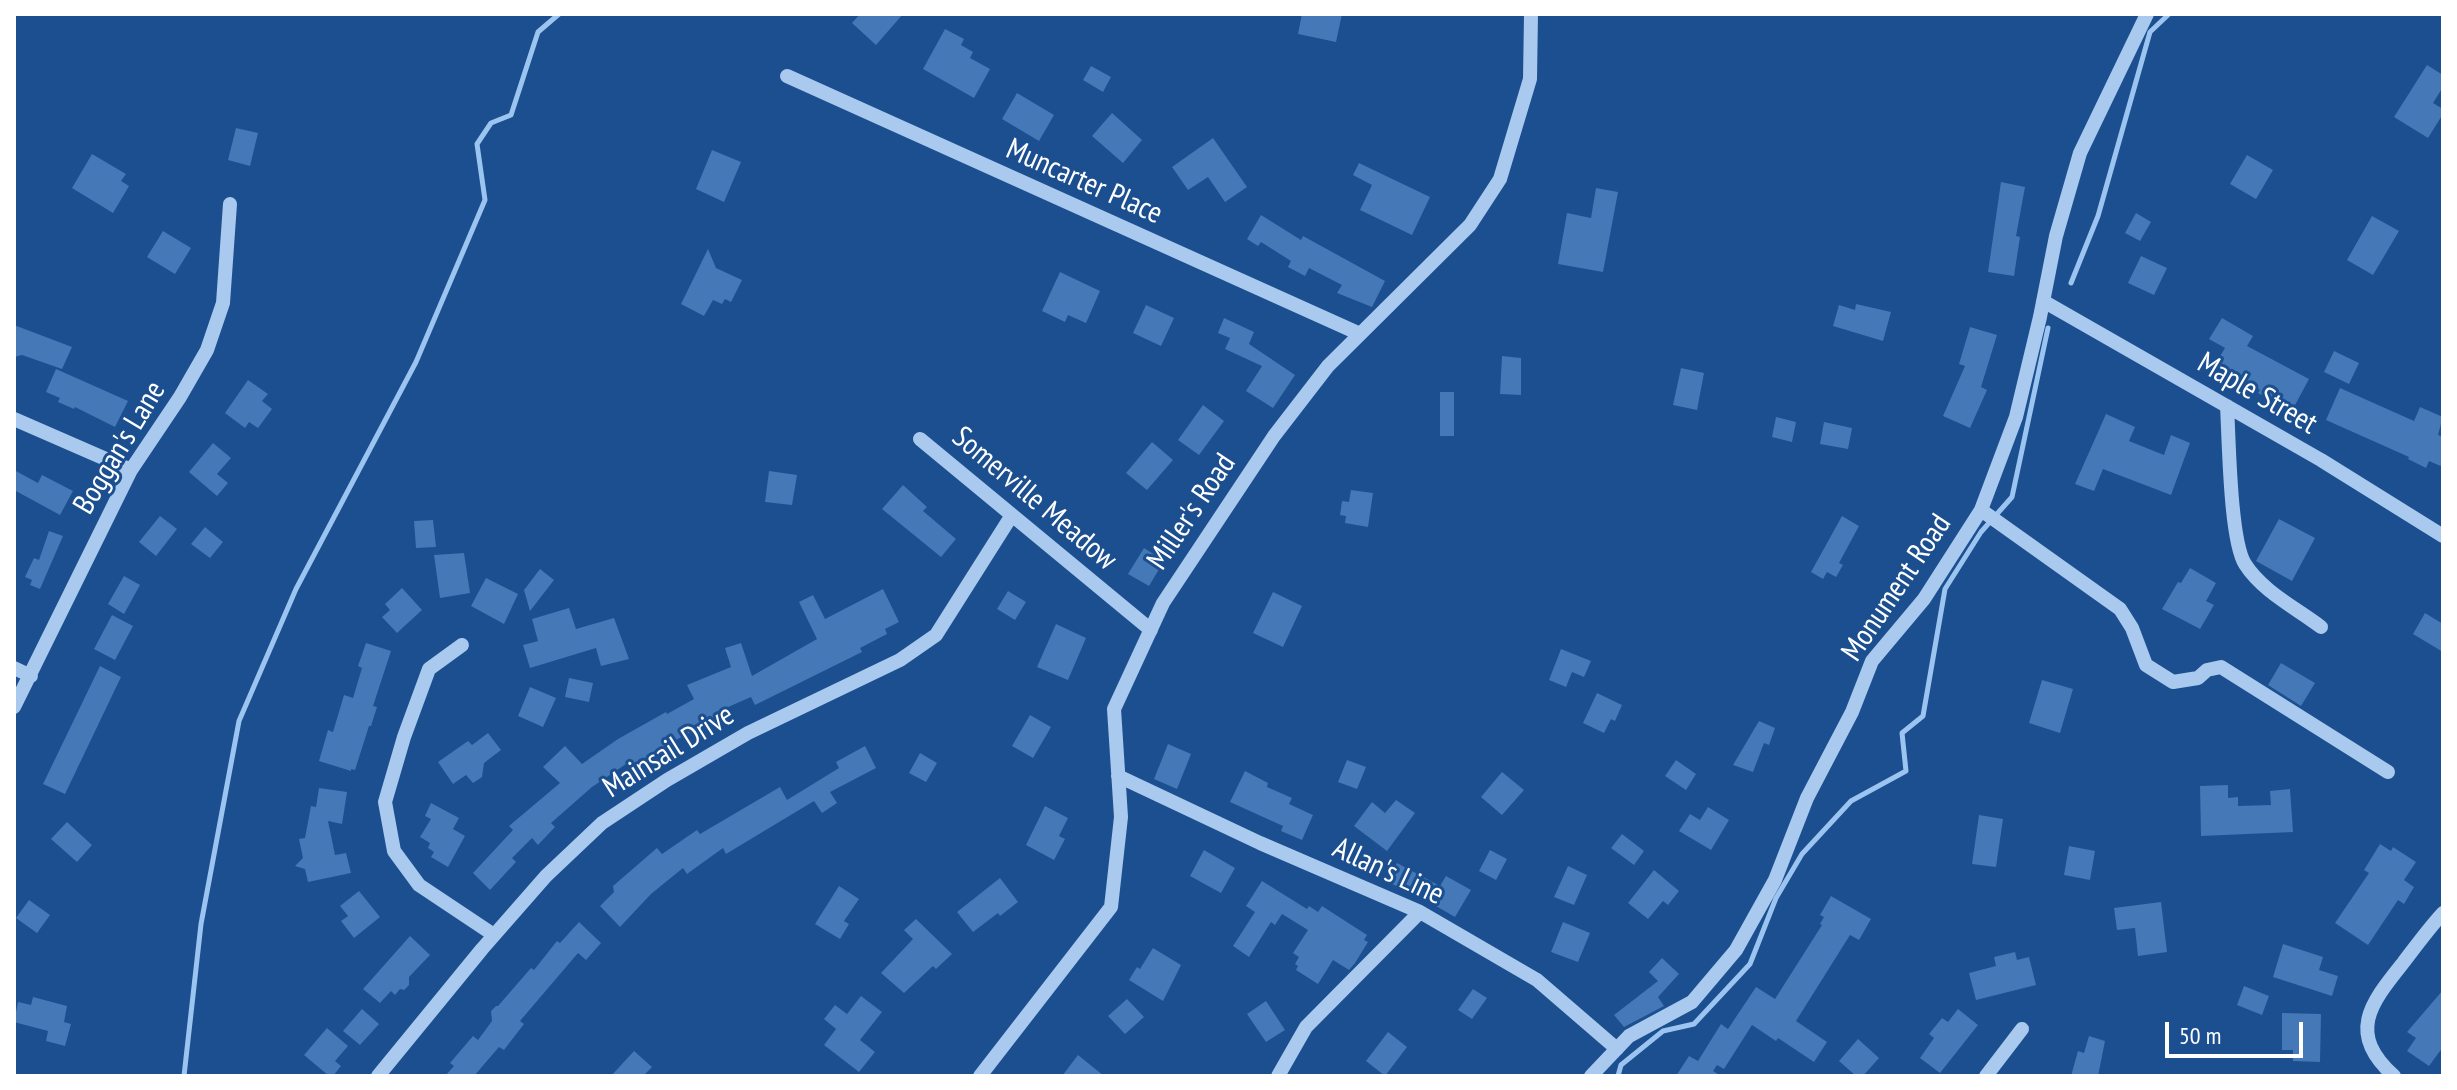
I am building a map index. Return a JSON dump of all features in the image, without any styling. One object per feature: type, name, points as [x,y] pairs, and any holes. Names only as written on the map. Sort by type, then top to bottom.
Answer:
[{"type":"street","name":"Miller's Road","points":[[980,1076],[1111,907],[1121,817],[1114,709],[1163,603],[1274,436],[1328,366],[1470,225],[1500,179],[1530,79],[1531,14]]},
{"type":"street","name":"Monument Road","points":[[1591,1076],[1629,1036],[1692,1002],[1736,950],[1775,880],[1807,798],[1852,712],[1872,661],[1924,599],[1981,510],[2016,417],[2056,236],[2080,153],[2147,14]]},
{"type":"street","name":"Muncarter Place","points":[[787,76],[1360,334]]},
{"type":"street","name":"Boggan's Lane","points":[[14,707],[131,470],[190,381],[213,334],[225,285],[230,204]]},
{"type":"street","name":"Maple Street","points":[[2043,301],[2321,460],[2443,536]]},
{"type":"street","points":[[2227,406],[2236,541],[2244,563],[2258,580],[2321,627]]},
{"type":"street","points":[[14,419],[131,470]]},
{"type":"street","name":"Somerville Meadow","points":[[920,439],[1151,630]]},
{"type":"street","points":[[1981,510],[2120,609],[2132,628],[2146,665],[2173,682],[2198,678],[2207,670],[2221,667],[2388,772]]},
{"type":"street","name":"Mainsail Drive","points":[[378,1076],[546,876],[615,815],[667,780],[748,733],[900,660],[936,635],[1012,515]]},
{"type":"street","points":[[462,645],[429,669],[385,802],[394,851],[419,885],[494,935]]},
{"type":"street","points":[[14,668],[31,676]]},
{"type":"street","name":"Allan's Line","points":[[1118,776],[1260,843],[1420,912],[1537,980],[1617,1049]]},
{"type":"street","points":[[1278,1076],[1306,1027],[1420,912]]},
{"type":"street","points":[[2394,1076],[2377,1058],[2371,1046],[2367,1024],[2369,1014],[2378,995],[2443,913]]},
{"type":"street","points":[[1986,1076],[2022,1029]]},
{"type":"building","points":[[860,14],[903,14],[876,45],[852,23]]},
{"type":"building","points":[[1302,14],[1342,14],[1336,42],[1298,34]]},
{"type":"building","points":[[945,29],[964,39],[961,45],[973,52],[970,58],[990,69],[974,98],[923,69]]},
{"type":"building","points":[[2427,65],[2443,75],[2443,87],[2433,103],[2443,109],[2443,114],[2428,138],[2394,117]]},
{"type":"building","points":[[1091,66],[1111,77],[1103,92],[1083,80]]},
{"type":"building","points":[[1017,93],[1054,115],[1039,141],[1002,119]]},
{"type":"building","points":[[1112,113],[1142,140],[1123,163],[1092,136]]},
{"type":"building","points":[[236,128],[258,133],[250,166],[228,160]]},
{"type":"building","points":[[1213,138],[1247,187],[1225,202],[1208,177],[1188,190],[1172,167]]},
{"type":"building","points":[[712,150],[741,162],[724,202],[696,189]]},
{"type":"building","points":[[92,154],[126,174],[121,181],[129,186],[113,213],[72,188]]},
{"type":"building","points":[[2247,155],[2273,170],[2256,199],[2230,184]]},
{"type":"building","points":[[1359,163],[1430,197],[1412,235],[1360,210],[1372,185],[1353,175]]},
{"type":"building","points":[[2001,182],[2025,187],[2016,236],[2020,237],[2014,276],[1988,272]]},
{"type":"building","points":[[1596,188],[1618,192],[1603,272],[1558,264],[1567,213],[1591,218]]},
{"type":"building","points":[[2136,213],[2151,222],[2140,241],[2125,233]]},
{"type":"building","points":[[1261,215],[1301,240],[1303,236],[1385,281],[1372,307],[1337,293],[1342,285],[1309,268],[1305,276],[1288,267],[1291,261],[1261,242],[1258,246],[1247,239]]},
{"type":"building","points":[[2372,216],[2399,231],[2373,275],[2347,260]]},
{"type":"building","points":[[163,231],[191,248],[175,274],[147,257]]},
{"type":"building","points":[[708,249],[716,268],[742,280],[731,302],[725,299],[722,304],[713,300],[704,316],[681,304]]},
{"type":"building","points":[[2141,256],[2167,268],[2154,295],[2128,283]]},
{"type":"building","points":[[1060,272],[1100,291],[1086,323],[1068,315],[1065,322],[1042,311]]},
{"type":"building","points":[[1856,304],[1891,312],[1883,341],[1833,326],[1839,305],[1855,310]]},
{"type":"building","points":[[1146,305],[1174,318],[1161,346],[1133,333]]},
{"type":"building","points":[[1224,318],[1254,332],[1249,344],[1295,375],[1273,408],[1246,391],[1262,366],[1225,349],[1230,338],[1218,333]]},
{"type":"building","points":[[2222,318],[2253,336],[2247,346],[2309,379],[2294,407],[2278,398],[2276,403],[2258,393],[2260,390],[2214,366],[2225,348],[2209,339]]},
{"type":"building","points":[[14,325],[72,347],[62,369],[22,355],[14,357]]},
{"type":"building","points":[[1970,327],[1997,335],[1981,387],[1987,390],[1970,428],[1943,416],[1965,366],[1959,364]]},
{"type":"building","points":[[2334,351],[2359,363],[2349,384],[2324,372]]},
{"type":"building","points":[[1502,356],[1521,358],[1521,395],[1500,394]]},
{"type":"building","points":[[1681,368],[1704,373],[1697,410],[1673,405]]},
{"type":"building","points":[[56,369],[128,401],[115,427],[58,402],[60,398],[46,392]]},
{"type":"building","points":[[248,380],[268,394],[262,401],[272,409],[258,428],[249,422],[245,428],[225,413]]},
{"type":"building","points":[[2340,388],[2414,421],[2420,407],[2443,417],[2438,435],[2443,437],[2443,467],[2429,461],[2426,468],[2409,457],[2326,420]]},
{"type":"building","points":[[1440,392],[1454,392],[1454,436],[1440,436]]},
{"type":"building","points":[[1203,405],[1224,421],[1199,455],[1178,440]]},
{"type":"building","points":[[2106,414],[2135,427],[2129,441],[2164,455],[2171,435],[2190,443],[2171,495],[2103,469],[2094,491],[2075,484]]},
{"type":"building","points":[[1776,417],[1796,422],[1792,442],[1772,437]]},
{"type":"building","points":[[1824,422],[1852,428],[1848,449],[1820,444]]},
{"type":"building","points":[[1152,442],[1173,460],[1147,490],[1126,473]]},
{"type":"building","points":[[213,443],[231,458],[217,474],[228,483],[217,496],[189,472]]},
{"type":"building","points":[[14,470],[38,483],[42,475],[73,491],[60,515],[14,490]]},
{"type":"building","points":[[769,471],[797,475],[792,505],[765,502]]},
{"type":"building","points":[[903,485],[927,507],[923,511],[956,539],[941,557],[882,509]]},
{"type":"building","points":[[1351,490],[1373,493],[1368,527],[1345,523],[1346,516],[1340,515],[1342,501],[1349,502]]},
{"type":"building","points":[[160,516],[177,529],[156,556],[139,542]]},
{"type":"building","points":[[1842,516],[1859,526],[1839,563],[1843,565],[1836,577],[1827,572],[1823,579],[1811,572]]},
{"type":"building","points":[[2279,519],[2315,538],[2292,581],[2256,561]]},
{"type":"building","points":[[433,520],[436,547],[416,548],[414,521]]},
{"type":"building","points":[[205,527],[223,542],[210,558],[191,544]]},
{"type":"building","points":[[49,531],[63,536],[40,589],[30,585],[32,580],[25,577],[34,558],[39,560]]},
{"type":"building","points":[[1144,548],[1164,561],[1149,586],[1128,574]]},
{"type":"building","points":[[464,553],[470,593],[440,598],[434,555]]},
{"type":"building","points":[[2190,568],[2216,583],[2206,601],[2214,605],[2200,629],[2162,609]]},
{"type":"building","points":[[540,569],[554,580],[530,611],[524,590]]},
{"type":"building","points":[[124,576],[140,585],[124,614],[108,604]]},
{"type":"building","points":[[486,578],[518,594],[504,624],[471,606]]},
{"type":"building","points":[[402,588],[422,610],[397,633],[382,617],[390,610],[385,604]]},
{"type":"building","points":[[883,589],[899,622],[885,629],[887,634],[860,648],[862,652],[755,705],[751,697],[719,711],[724,723],[707,730],[704,725],[661,748],[663,751],[633,768],[629,762],[592,787],[551,823],[555,827],[538,845],[532,838],[512,858],[516,862],[490,890],[473,873],[513,830],[509,826],[560,783],[543,767],[565,746],[582,764],[618,739],[694,699],[687,685],[731,667],[725,648],[741,643],[752,676],[817,639],[799,602],[813,595],[825,619]]},
{"type":"building","points":[[1008,591],[1026,602],[1015,620],[997,609]]},
{"type":"building","points":[[1273,592],[1302,606],[1283,647],[1253,633]]},
{"type":"building","points":[[569,608],[576,629],[614,618],[629,659],[601,666],[596,648],[530,668],[523,645],[538,641],[532,619]]},
{"type":"building","points":[[2425,613],[2443,624],[2443,652],[2413,634]]},
{"type":"building","points":[[112,615],[133,626],[115,660],[94,649]]},
{"type":"building","points":[[1056,624],[1086,638],[1068,680],[1037,667]]},
{"type":"building","points":[[366,643],[391,651],[373,706],[377,707],[371,726],[355,770],[351,771],[319,761],[328,730],[333,732],[344,695],[353,698],[362,668],[358,666]]},
{"type":"building","points":[[1561,649],[1591,661],[1584,677],[1572,672],[1566,687],[1549,680]]},
{"type":"building","points":[[2281,663],[2315,683],[2301,706],[2268,685]]},
{"type":"building","points":[[100,666],[121,677],[65,794],[43,784]]},
{"type":"building","points":[[569,678],[593,683],[589,702],[565,697]]},
{"type":"building","points":[[2042,680],[2073,689],[2060,733],[2029,723]]},
{"type":"building","points":[[530,687],[556,698],[543,727],[518,716]]},
{"type":"building","points":[[1597,693],[1622,705],[1615,721],[1611,719],[1604,733],[1583,723]]},
{"type":"building","points":[[1030,715],[1051,727],[1033,758],[1012,746]]},
{"type":"building","points":[[1759,721],[1775,728],[1769,745],[1764,743],[1753,772],[1733,765]]},
{"type":"building","points":[[488,733],[501,750],[484,763],[482,777],[473,783],[466,775],[453,784],[438,762],[468,741],[472,745]]},
{"type":"building","points":[[1168,744],[1191,754],[1177,789],[1154,779]]},
{"type":"building","points":[[865,746],[876,768],[830,792],[837,803],[822,813],[814,801],[726,854],[723,848],[687,874],[683,868],[651,894],[620,927],[600,906],[614,892],[613,886],[657,848],[662,854],[697,830],[700,834],[780,787],[787,800],[839,768],[836,762]]},
{"type":"building","points":[[920,753],[937,763],[926,782],[909,773]]},
{"type":"building","points":[[1347,760],[1366,767],[1357,789],[1338,782]]},
{"type":"building","points":[[1676,760],[1696,774],[1686,790],[1665,776]]},
{"type":"building","points":[[1245,771],[1268,783],[1267,787],[1292,798],[1289,804],[1313,815],[1302,840],[1281,831],[1283,826],[1230,802]]},
{"type":"building","points":[[1502,772],[1524,790],[1502,815],[1481,797]]},
{"type":"building","points":[[2228,785],[2228,798],[2238,797],[2238,806],[2271,805],[2270,791],[2290,789],[2293,832],[2201,836],[2200,786]]},
{"type":"building","points":[[319,788],[347,792],[342,824],[328,821],[335,855],[346,853],[351,873],[308,882],[305,869],[295,866],[303,858],[299,839],[305,838],[311,806],[316,807]]},
{"type":"building","points":[[1396,800],[1415,813],[1387,851],[1354,826],[1372,802],[1385,813]]},
{"type":"building","points":[[431,803],[459,818],[453,829],[465,836],[448,867],[431,857],[434,852],[428,848],[430,843],[420,837],[431,819],[425,816]]},
{"type":"building","points":[[1045,806],[1068,818],[1059,836],[1065,839],[1054,860],[1026,845]]},
{"type":"building","points":[[1708,807],[1729,820],[1711,850],[1679,831],[1690,814],[1700,820]]},
{"type":"building","points":[[1979,815],[2003,819],[1996,867],[1972,864]]},
{"type":"building","points":[[67,822],[92,845],[77,862],[51,839]]},
{"type":"building","points":[[1622,834],[1644,851],[1634,865],[1611,848]]},
{"type":"building","points":[[2380,844],[2391,851],[2393,847],[2416,862],[2404,880],[2414,887],[2404,904],[2398,900],[2368,945],[2335,923],[2369,873],[2364,870]]},
{"type":"building","points":[[2069,846],[2095,851],[2090,880],[2064,875]]},
{"type":"building","points":[[1204,850],[1235,868],[1221,893],[1190,876]]},
{"type":"building","points":[[1490,850],[1507,859],[1496,880],[1479,871]]},
{"type":"building","points":[[1397,863],[1440,886],[1446,876],[1471,890],[1455,917],[1387,881]]},
{"type":"building","points":[[1568,866],[1587,875],[1574,905],[1554,897]]},
{"type":"building","points":[[1654,870],[1679,891],[1668,905],[1663,901],[1648,919],[1628,903]]},
{"type":"building","points":[[1000,878],[1018,902],[973,932],[957,912]]},
{"type":"building","points":[[1262,881],[1307,909],[1309,906],[1318,912],[1322,906],[1367,935],[1364,940],[1368,942],[1349,970],[1333,960],[1318,984],[1296,970],[1299,957],[1293,953],[1308,930],[1282,914],[1275,925],[1271,922],[1249,957],[1233,946],[1255,912],[1246,906]]},
{"type":"building","points":[[839,886],[859,899],[844,921],[849,924],[840,939],[815,924]]},
{"type":"building","points":[[359,891],[380,917],[354,938],[341,921],[348,916],[340,906]]},
{"type":"building","points":[[1831,896],[1871,919],[1859,940],[1850,935],[1796,1021],[1827,1042],[1814,1062],[1752,1025],[1724,1069],[1717,1065],[1713,1071],[1721,1076],[1676,1076],[1689,1056],[1698,1061],[1721,1024],[1728,1029],[1756,987],[1775,999],[1822,925],[1824,917],[1820,915]]},
{"type":"building","points":[[29,900],[50,915],[37,933],[16,918]]},
{"type":"building","points":[[2161,902],[2167,952],[2138,956],[2135,928],[2117,930],[2114,908]]},
{"type":"building","points":[[916,919],[952,954],[936,969],[933,966],[904,993],[881,973],[913,939],[904,930]]},
{"type":"building","points":[[579,922],[601,943],[586,960],[578,953],[520,1021],[524,1024],[504,1050],[499,1047],[474,1076],[445,1076],[454,1066],[450,1063],[473,1036],[478,1040],[492,1021],[491,1011]]},
{"type":"building","points":[[1563,922],[1590,933],[1578,962],[1551,952]]},
{"type":"building","points":[[410,936],[430,955],[409,977],[409,985],[404,990],[400,989],[395,995],[391,991],[380,1003],[363,989]]},
{"type":"building","points":[[2283,944],[2323,957],[2319,970],[2338,976],[2332,996],[2273,977]]},
{"type":"building","points":[[1153,948],[1181,965],[1163,1001],[1129,980]]},
{"type":"building","points":[[2015,952],[2017,960],[2029,957],[2036,985],[1976,1000],[1969,973],[1996,966],[1994,957]]},
{"type":"building","points":[[1662,958],[1679,974],[1658,997],[1664,1006],[1624,1027],[1614,1015],[1658,981],[1649,972]]},
{"type":"building","points":[[2244,986],[2269,996],[2262,1015],[2237,1005]]},
{"type":"building","points":[[1473,989],[1487,998],[1472,1019],[1458,1010]]},
{"type":"building","points":[[2443,990],[2443,1047],[2429,1066],[2407,1051],[2416,1038],[2407,1032]]},
{"type":"building","points":[[861,996],[882,1012],[860,1040],[875,1052],[859,1072],[824,1045],[836,1029],[824,1019],[835,1005],[847,1014]]},
{"type":"building","points":[[33,997],[67,1006],[64,1022],[71,1024],[65,1046],[46,1041],[48,1031],[14,1022],[18,1002],[31,1005]]},
{"type":"building","points":[[1127,999],[1144,1017],[1125,1034],[1108,1016]]},
{"type":"building","points":[[1266,1001],[1285,1030],[1266,1042],[1247,1014]]},
{"type":"building","points":[[362,1009],[379,1024],[360,1045],[343,1031]]},
{"type":"building","points":[[1958,1009],[1978,1025],[1940,1073],[1920,1058],[1934,1038],[1929,1034],[1942,1018],[1948,1022]]},
{"type":"building","points":[[2282,1013],[2321,1014],[2320,1062],[2293,1061],[2293,1050],[2282,1050]]},
{"type":"building","points":[[327,1028],[348,1046],[335,1061],[341,1066],[333,1076],[304,1055]]},
{"type":"building","points":[[1388,1032],[1407,1047],[1385,1076],[1366,1061]]},
{"type":"building","points":[[2089,1036],[2105,1041],[2098,1076],[2071,1076],[2078,1051],[2084,1053]]},
{"type":"building","points":[[1858,1039],[1879,1058],[1863,1076],[1856,1076],[1839,1061]]},
{"type":"building","points":[[634,1051],[652,1067],[643,1076],[611,1076]]},
{"type":"building","points":[[1078,1055],[1104,1076],[1062,1076]]},
{"type":"waterway","points":[[184,1076],[201,924],[239,721],[296,589],[416,362],[485,200],[477,144],[491,123],[511,115],[538,32],[559,14]]},
{"type":"waterway","points":[[2071,283],[2098,216],[2150,32],[2169,14]]},
{"type":"waterway","points":[[1618,1076],[1621,1065],[1663,1031],[1694,1024],[1750,964],[1776,898],[1802,854],[1851,801],[1906,771],[1902,733],[1923,716],[1945,589],[1981,532],[2012,497],[2048,328]]}]
